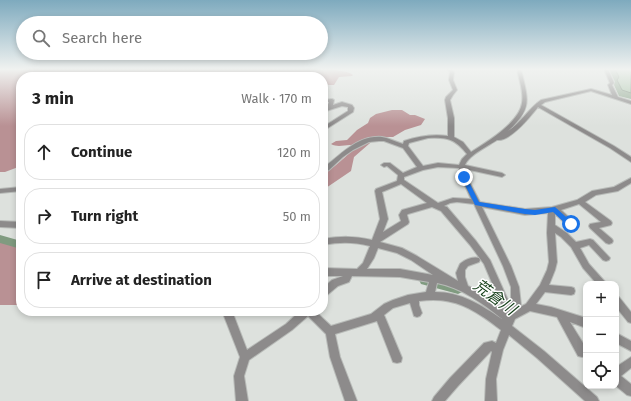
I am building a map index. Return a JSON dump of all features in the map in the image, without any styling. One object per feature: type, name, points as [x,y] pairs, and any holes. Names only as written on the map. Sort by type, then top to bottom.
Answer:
[{"type":"street","points":[[451,138],[451,118],[448,107],[448,98],[455,88]]},
{"type":"street","points":[[491,401],[491,379],[498,350],[516,305],[515,286],[464,177],[462,167],[465,160],[515,120],[524,107],[522,88]]},
{"type":"street","points":[[611,88],[616,98]]},
{"type":"street","points":[[485,145],[517,128],[537,105],[543,101],[591,90],[631,103]]},
{"type":"street","points":[[328,100],[332,100],[328,106]]},
{"type":"street","points":[[328,108],[342,104],[350,106],[351,108],[350,112],[328,126]]},
{"type":"street","points":[[537,105],[612,147],[631,160]]},
{"type":"street","points":[[405,146],[406,142],[438,135],[451,138],[461,143],[471,155]]},
{"type":"street","points":[[328,168],[336,159],[352,148],[371,140],[385,139],[401,146],[405,146],[421,168]]},
{"type":"street","points":[[384,165],[388,164],[402,178],[436,205],[473,243],[487,262],[504,301],[510,321]]},
{"type":"street","points":[[328,289],[335,283],[346,279],[366,265],[377,242],[384,219],[378,191],[402,178],[412,170],[421,168],[448,165],[502,176]]},
{"type":"street","points":[[377,242],[405,222],[403,215],[405,212],[436,205],[453,199],[525,212],[535,212],[554,209],[580,201],[594,193],[616,189],[631,180]]},
{"type":"street","points":[[0,191],[16,189]]},
{"type":"street","points":[[580,201],[608,223],[593,226],[609,241]]},
{"type":"street","points":[[554,209],[571,224]]},
{"type":"street","points":[[330,332],[379,315],[382,309],[391,304],[430,296],[446,296],[464,301],[497,321],[510,321],[529,307],[543,288],[553,262],[551,226],[554,209]]},
{"type":"street","points":[[0,224],[16,225]]},
{"type":"street","points":[[551,226],[564,234],[575,246],[586,266],[600,281]]},
{"type":"street","points":[[328,241],[340,239],[377,242],[407,254],[450,282],[478,294],[510,321],[593,401]]},
{"type":"street","points":[[575,246],[590,242],[606,258]]},
{"type":"street","points":[[464,288],[461,278],[464,263],[476,260]]},
{"type":"street","points":[[328,272],[400,273],[450,282]]},
{"type":"street","points":[[430,296],[434,279]]},
{"type":"street","points":[[543,288],[571,290]]},
{"type":"street","points":[[415,298],[414,305],[417,313]]},
{"type":"street","points":[[619,304],[631,320]]},
{"type":"street","points":[[529,307],[560,314],[583,322]]},
{"type":"street","points":[[560,314],[582,352]]},
{"type":"street","points":[[379,315],[397,358]]},
{"type":"street","points":[[229,316],[245,356],[239,376],[242,401]]},
{"type":"street","points":[[245,356],[289,327],[302,316]]},
{"type":"street","points":[[315,316],[330,332],[335,357],[351,401]]},
{"type":"street","points":[[619,340],[631,346]]},
{"type":"street","points":[[440,400],[454,382],[488,347],[492,346],[498,350]]},
{"type":"street","points":[[619,371],[631,362]]},
{"type":"street","points":[[619,381],[631,391]]},
{"type":"shaded area","points":[[0,88],[16,88],[16,168],[5,172],[0,172]]},
{"type":"shaded area","points":[[392,110],[402,110],[410,115],[415,115],[425,119],[421,125],[405,130],[393,137],[377,137],[354,157],[351,171],[328,187],[328,171],[357,147],[351,145],[338,146],[331,144],[336,141],[347,140],[357,130],[368,123],[370,118],[376,114]]},
{"type":"shaded area","points":[[0,241],[16,246],[16,305],[0,305]]},
{"type":"building","points":[[621,88],[631,88],[631,93],[622,90]]},
{"type":"waterway","name":"荒倉川","points":[[0,239],[16,244]]},
{"type":"waterway","name":"荒倉川","points":[[425,280],[458,288]]},
{"type":"route","points":[[464,177],[477,204],[492,205],[525,212],[555,209],[571,224]]}]
